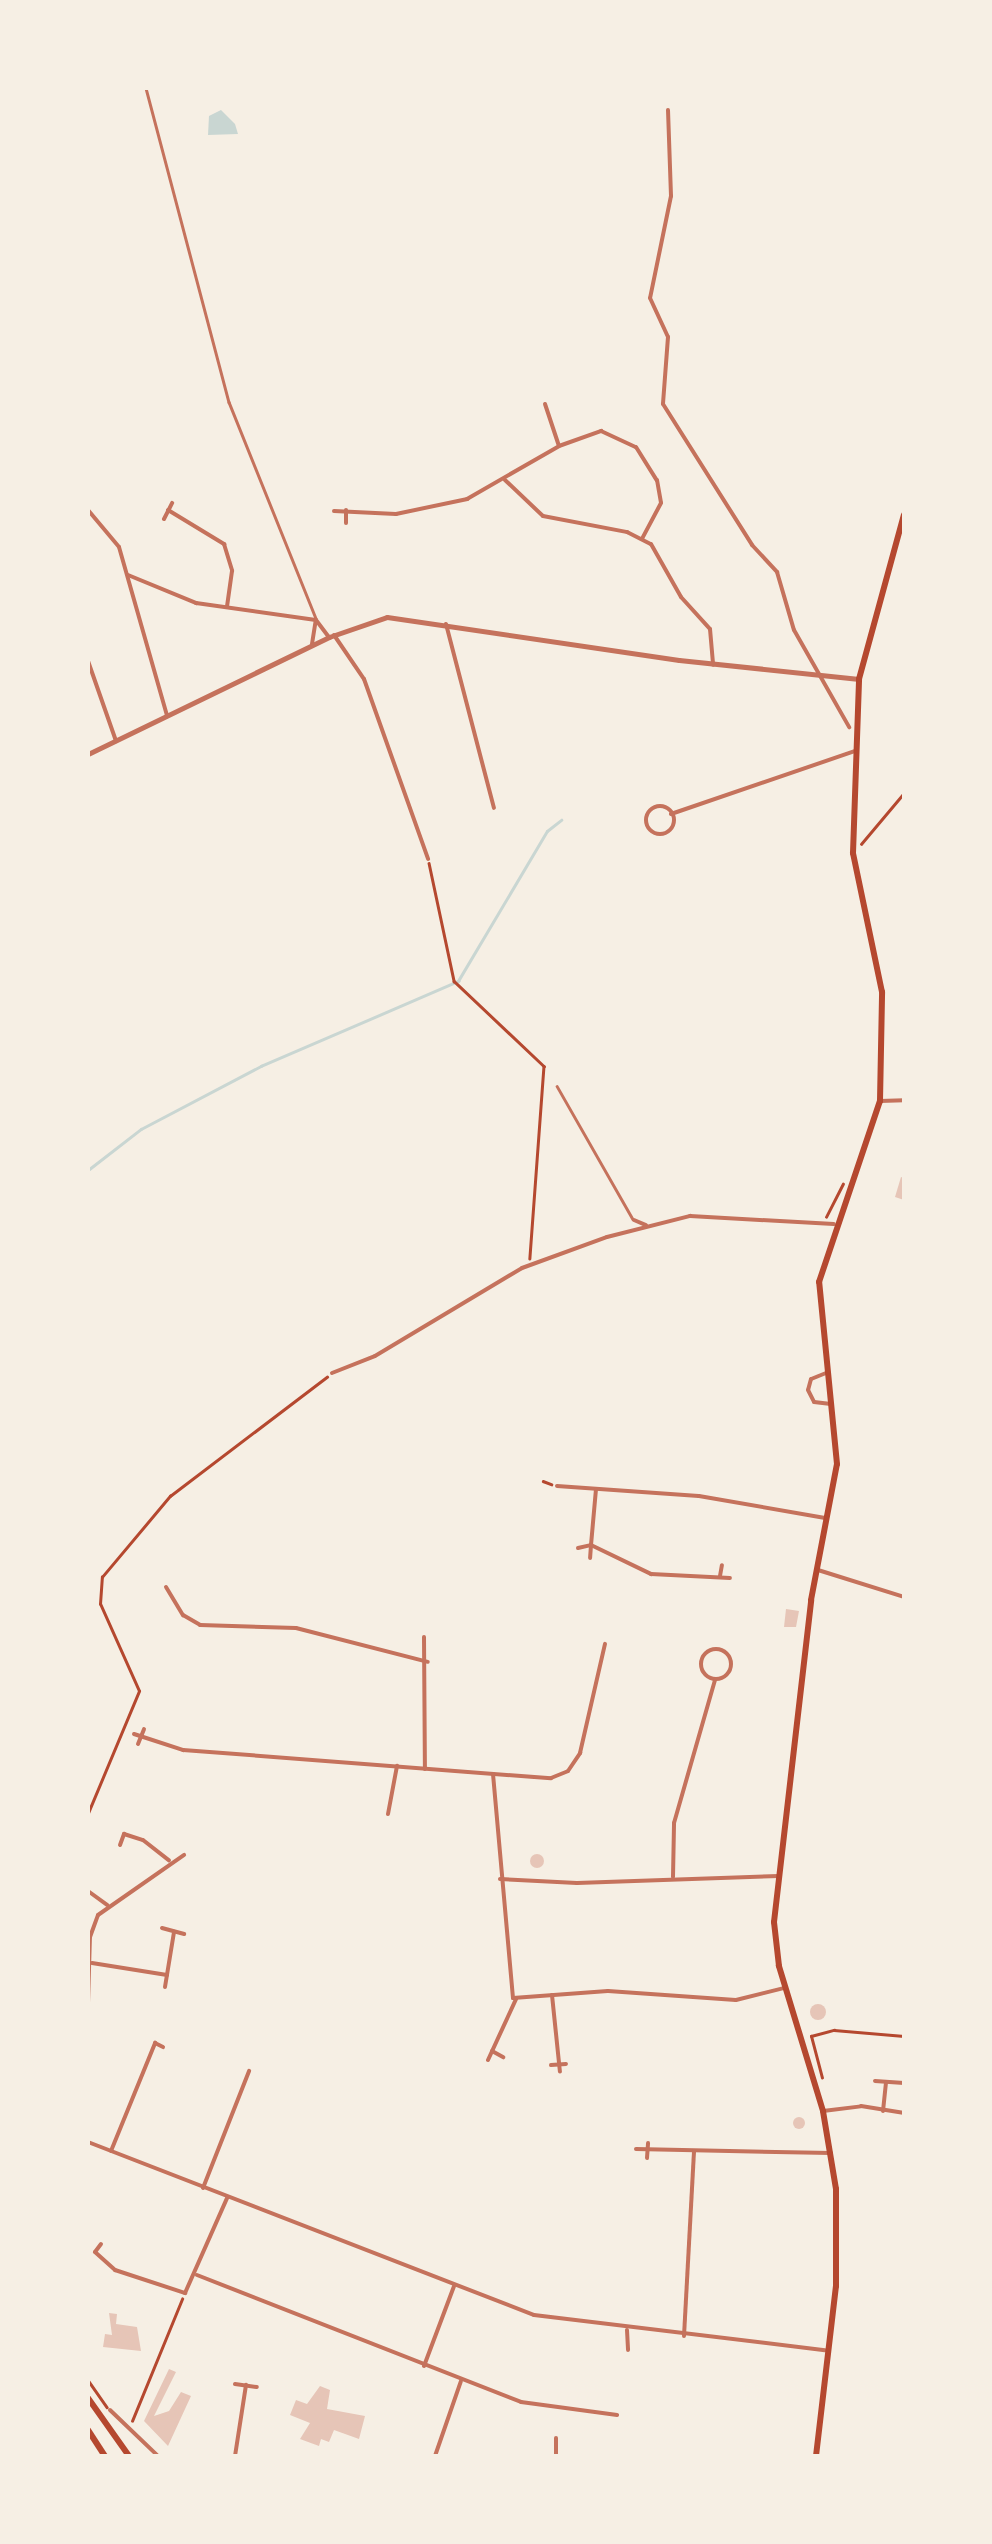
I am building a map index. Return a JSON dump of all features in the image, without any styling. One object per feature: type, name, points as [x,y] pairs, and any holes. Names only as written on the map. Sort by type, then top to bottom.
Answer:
[{"type":"main road","points":[[816,2456],[824,2350],[838,2257],[831,2152],[823,2111],[784,1988],[775,1944],[778,1876],[837,1449],[818,1288],[834,1224],[867,1156],[880,1101],[882,992],[853,853],[855,751],[859,679],[904,516]]},
{"type":"main road","points":[[88,2398],[129,2456]]},
{"type":"main road","points":[[88,2430],[105,2456]]},
{"type":"street","points":[[668,110],[670,196],[650,298],[668,337],[663,404],[788,590],[794,630],[849,727]]},
{"type":"street","points":[[545,404],[559,446]]},
{"type":"street","points":[[334,510],[408,512],[467,499],[559,446],[602,430],[617,433],[639,450],[661,494],[642,538]]},
{"type":"street","points":[[505,480],[543,516],[642,538],[664,558],[681,597],[710,629],[712,665]]},
{"type":"street","points":[[164,518],[172,503]]},
{"type":"street","points":[[88,510],[105,525],[128,575],[167,716]]},
{"type":"street","points":[[168,510],[224,544],[232,571],[228,608]]},
{"type":"street","points":[[346,510],[346,522]]},
{"type":"street","points":[[128,575],[196,603],[316,620],[364,680],[428,859]]},
{"type":"street","points":[[88,754],[331,636],[388,617],[712,665],[859,679]]},
{"type":"street","points":[[312,645],[316,620]]},
{"type":"street","points":[[446,624],[494,808]]},
{"type":"street","points":[[88,662],[116,741]]},
{"type":"street","points":[[671,814],[855,751]]},
{"type":"street","points":[[653,803],[671,814],[666,837],[650,828],[653,803]]},
{"type":"street","points":[[880,1101],[904,1100]]},
{"type":"street","points":[[332,1373],[375,1356],[532,1264],[656,1225],[690,1216],[834,1224]]},
{"type":"street","points":[[634,1220],[656,1225]]},
{"type":"street","points":[[826,1372],[811,1379],[808,1390],[814,1402],[831,1404]]},
{"type":"street","points":[[557,1486],[700,1496],[830,1519]]},
{"type":"street","points":[[590,1558],[596,1489]]},
{"type":"street","points":[[578,1548],[591,1545],[652,1574],[730,1578]]},
{"type":"street","points":[[720,1576],[722,1565]]},
{"type":"street","points":[[818,1570],[904,1597]]},
{"type":"street","points":[[166,1587],[183,1616],[200,1626],[296,1628],[428,1662]]},
{"type":"street","points":[[424,1638],[428,1662],[425,1768]]},
{"type":"street","points":[[134,1734],[176,1750],[544,1778],[563,1774],[576,1761],[606,1644]]},
{"type":"street","points":[[673,1877],[674,1823],[715,1680],[732,1666],[720,1649],[710,1650],[701,1664],[715,1680]]},
{"type":"street","points":[[594,1660],[602,1660]]},
{"type":"street","points":[[138,1744],[144,1729]]},
{"type":"street","points":[[388,1814],[397,1766]]},
{"type":"street","points":[[488,2060],[514,1998],[493,1774]]},
{"type":"street","points":[[120,1846],[124,1834],[143,1840],[168,1860]]},
{"type":"street","points":[[88,2003],[92,1963],[89,1945],[108,1905],[168,1860],[184,1855]]},
{"type":"street","points":[[500,1879],[576,1884],[673,1877],[778,1876]]},
{"type":"street","points":[[88,1891],[108,1905]]},
{"type":"street","points":[[162,1928],[184,1934]]},
{"type":"street","points":[[165,1987],[174,1932]]},
{"type":"street","points":[[92,1963],[166,1974]]},
{"type":"street","points":[[504,1999],[608,1991],[736,2000],[784,1988]]},
{"type":"street","points":[[552,1995],[560,2072]]},
{"type":"street","points":[[90,1996],[97,1998]]},
{"type":"street","points":[[111,2151],[154,2044],[163,2047]]},
{"type":"street","points":[[492,2051],[503,2057]]},
{"type":"street","points":[[551,2066],[562,2064]]},
{"type":"street","points":[[203,2188],[249,2070]]},
{"type":"street","points":[[240,2074],[246,2077]]},
{"type":"street","points":[[876,2081],[904,2083]]},
{"type":"street","points":[[884,2112],[886,2082]]},
{"type":"street","points":[[823,2111],[860,2106],[904,2113]]},
{"type":"street","points":[[88,2142],[534,2315],[824,2350]]},
{"type":"street","points":[[636,2149],[647,2146],[831,2152]]},
{"type":"street","points":[[646,2158],[647,2146]]},
{"type":"street","points":[[684,2336],[694,2150]]},
{"type":"street","points":[[102,2244],[95,2252],[115,2270],[184,2293],[197,2275],[228,2198]]},
{"type":"street","points":[[197,2275],[522,2402],[617,2415]]},
{"type":"street","points":[[424,2366],[454,2286]]},
{"type":"street","points":[[627,2329],[628,2350]]},
{"type":"street","points":[[435,2456],[462,2380]]},
{"type":"street","points":[[236,2384],[256,2387]]},
{"type":"street","points":[[234,2456],[246,2385]]},
{"type":"street","points":[[605,2412],[607,2402]]},
{"type":"street","points":[[110,2410],[158,2456]]},
{"type":"street","points":[[228,2438],[239,2442]]},
{"type":"street","points":[[556,2438],[556,2456]]},
{"type":"lane","points":[[146,88],[230,402],[316,620]]},
{"type":"lane","points":[[556,1086],[634,1220]]},
{"type":"path","points":[[856,850],[904,794]]},
{"type":"path","points":[[428,859],[456,983],[544,1066],[532,1264]]},
{"type":"path","points":[[88,1812],[139,1691],[100,1604],[102,1577],[170,1496],[332,1373]]},
{"type":"path","points":[[543,1480],[557,1486]]},
{"type":"path","points":[[810,2036],[834,2030],[904,2036]]},
{"type":"path","points":[[126,2429],[184,2293]]},
{"type":"path","points":[[88,2380],[110,2410]]},
{"type":"shaded area","points":[[221,110],[235,124],[238,134],[208,135],[209,116]]},
{"type":"building","points":[[901,1177],[904,1178],[904,1200],[895,1197]]},
{"type":"building","points":[[786,1609],[799,1611],[796,1627],[784,1627]]},
{"type":"building","points":[[537,1854],[544,1861],[537,1868],[530,1861]]},
{"type":"building","points":[[818,2004],[826,2012],[818,2020],[810,2012]]},
{"type":"building","points":[[799,2117],[805,2123],[799,2129],[793,2123]]},
{"type":"building","points":[[109,2313],[117,2314],[116,2324],[137,2327],[141,2351],[103,2347],[105,2334],[112,2335]]},
{"type":"building","points":[[169,2369],[176,2372],[154,2416],[169,2411],[181,2392],[191,2396],[168,2446],[144,2421]]},
{"type":"building","points":[[320,2386],[330,2390],[327,2409],[365,2416],[359,2439],[334,2430],[329,2442],[321,2439],[319,2446],[300,2439],[310,2423],[290,2415],[296,2400],[307,2404]]},
{"type":"waterway","points":[[88,1170],[141,1129],[261,1066],[458,981],[547,831],[561,820]]}]
